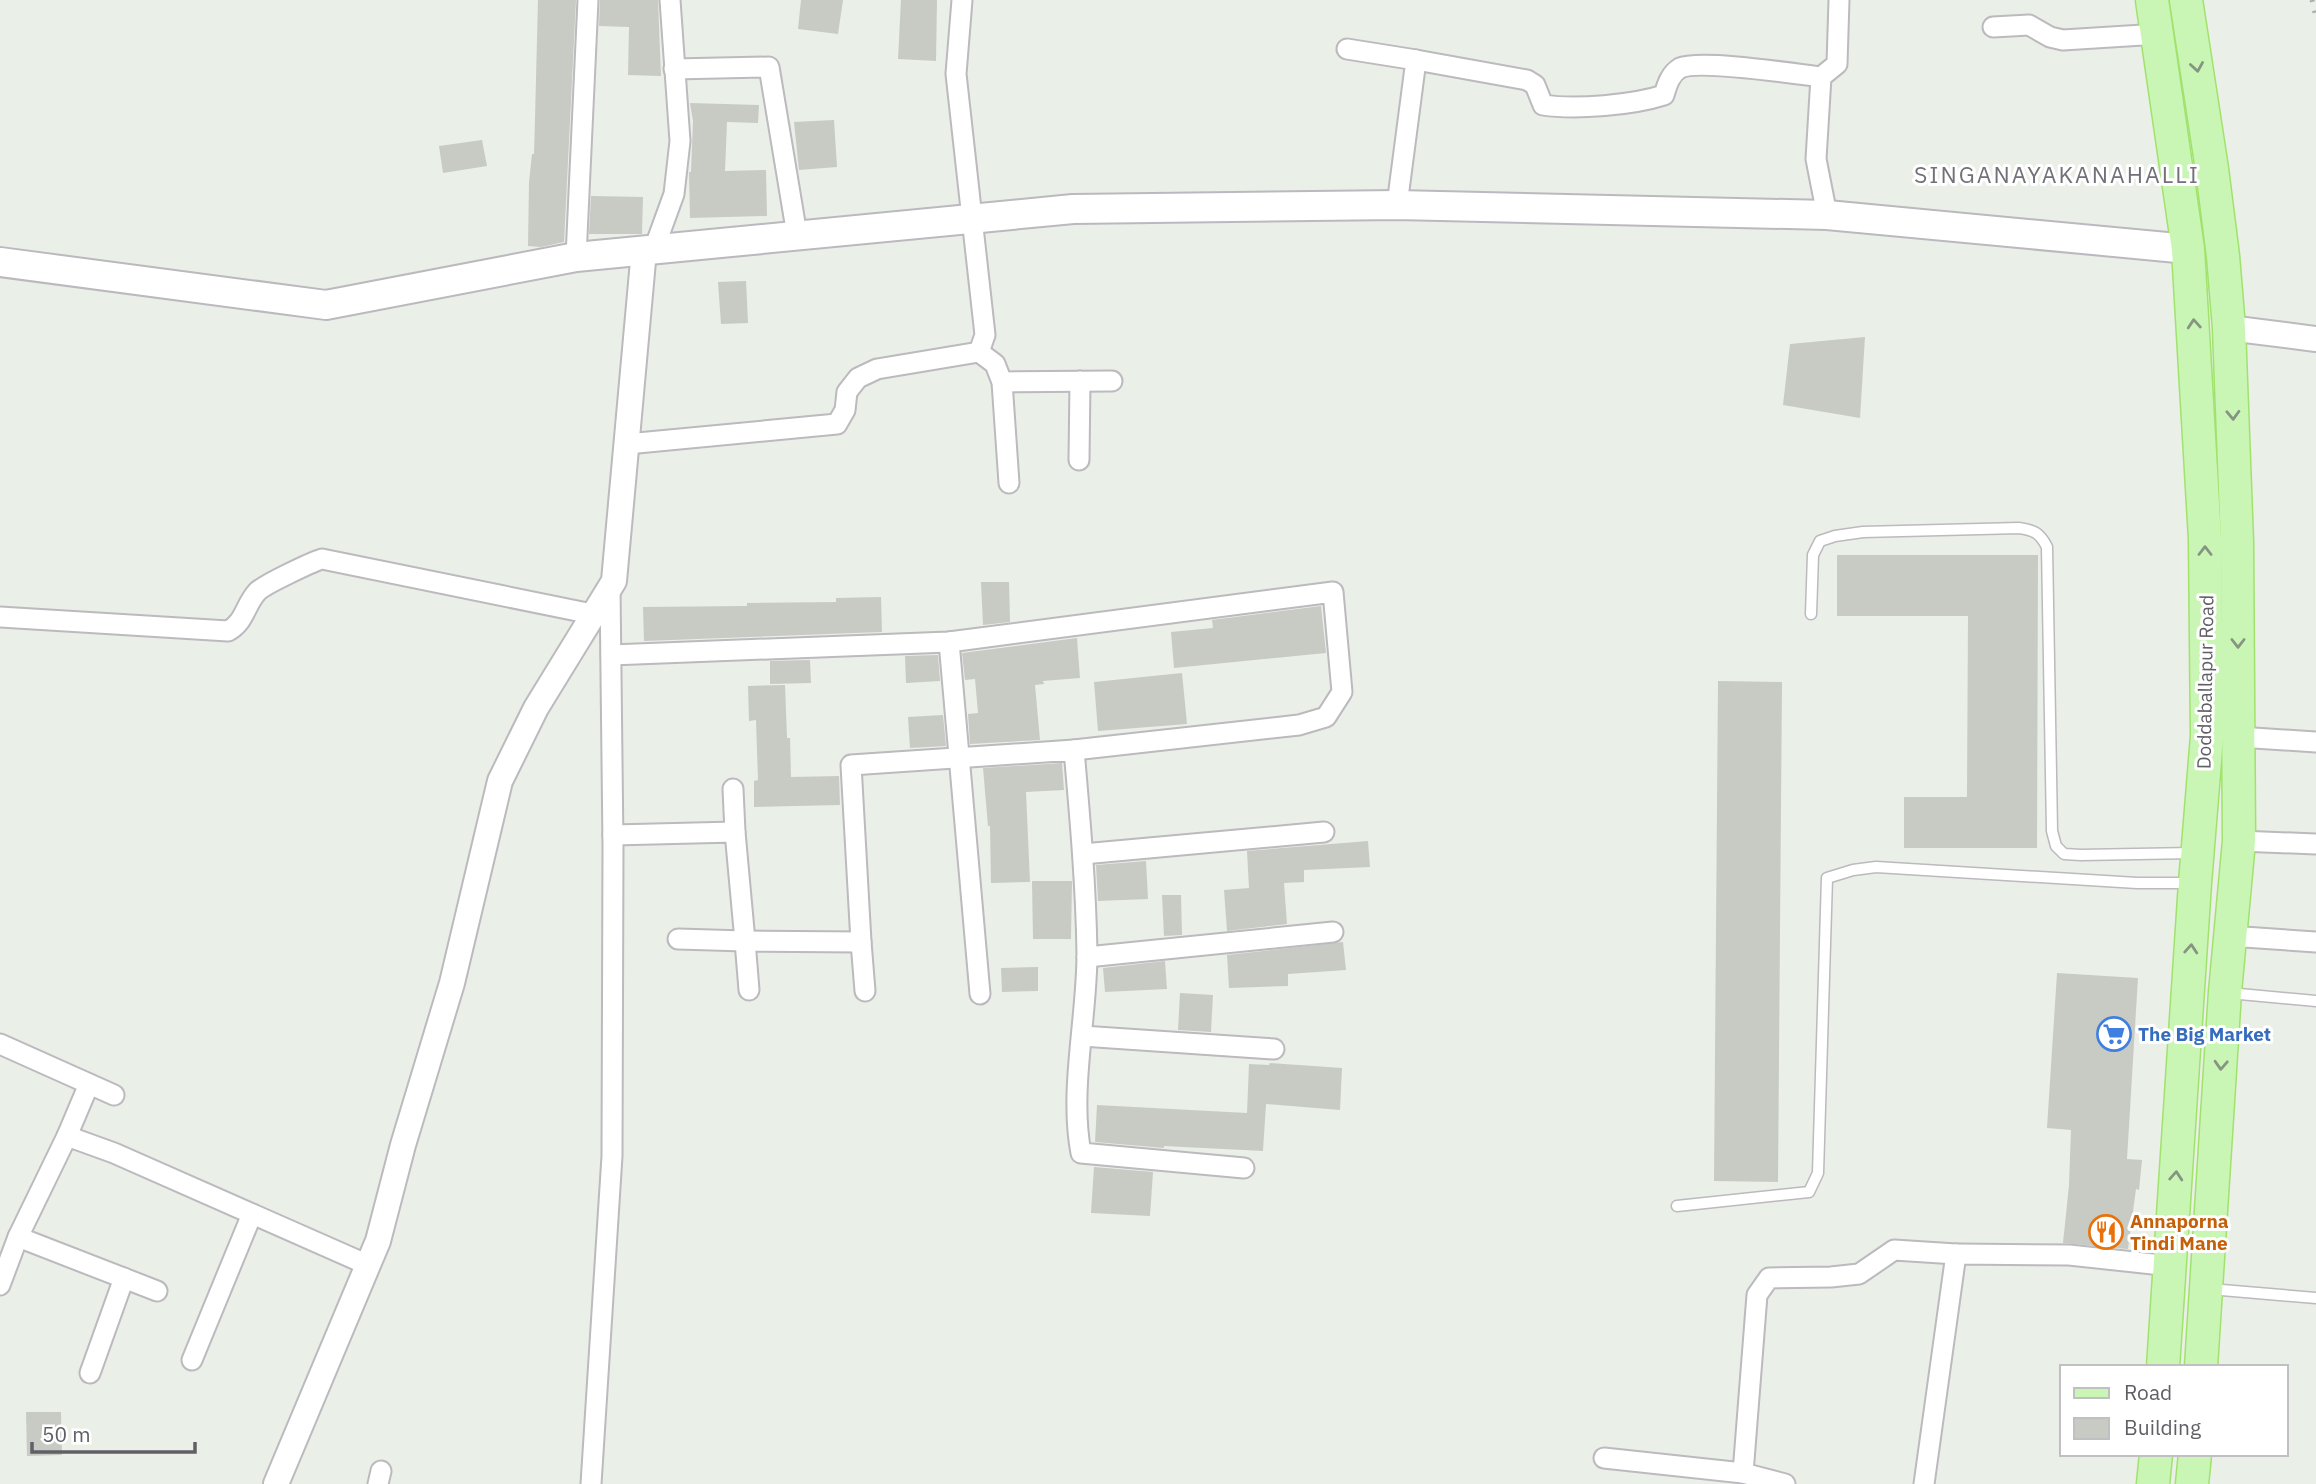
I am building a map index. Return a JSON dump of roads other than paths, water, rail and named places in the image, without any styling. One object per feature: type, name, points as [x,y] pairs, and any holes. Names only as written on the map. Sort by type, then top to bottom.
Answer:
[{"type":"main road","name":"Doddaballapur Road","points":[[2152,0],[2188,249],[2205,539],[2207,736],[2163,1365]]},
{"type":"main road","name":"Doddaballapur Road","points":[[2186,0],[2212,169],[2229,328],[2238,542],[2239,841],[2229,936],[2201,1365]]},
{"type":"main road","points":[[0,262],[326,305],[576,257],[1073,209],[1397,205],[1828,215],[2188,249]]},
{"type":"main road","points":[[2153,1484],[2156,1456]]},
{"type":"main road","points":[[2192,1484],[2194,1456]]},
{"type":"street","points":[[576,257],[587,0]]},
{"type":"street","points":[[276,1484],[378,1241],[403,1145],[452,983],[500,781],[536,708],[614,581],[649,250],[674,194],[680,141],[670,0]]},
{"type":"street","points":[[962,0],[956,74],[985,335],[979,352]]},
{"type":"street","points":[[1347,49],[1527,80],[1535,85],[1543,105],[1554,107],[1617,104],[1651,100],[1664,95],[1670,78],[1679,69],[1691,65],[1821,77],[1837,64],[1839,0]]},
{"type":"street","points":[[1993,27],[2029,25],[2050,37],[2063,40],[2159,34]]},
{"type":"street","points":[[1397,205],[1416,60]]},
{"type":"street","points":[[674,69],[769,67],[797,235]]},
{"type":"street","points":[[1821,77],[1815,159],[1828,215]]},
{"type":"street","points":[[2229,328],[2316,340]]},
{"type":"street","points":[[627,444],[837,424],[845,410],[847,392],[858,378],[877,369],[979,352],[995,364],[1002,382],[1009,483]]},
{"type":"street","points":[[1079,460],[1080,381]]},
{"type":"street","points":[[1002,382],[1112,381]]},
{"type":"street","points":[[0,617],[228,631],[243,619],[258,591],[266,584],[322,559],[592,614]]},
{"type":"street","points":[[591,1484],[612,1156],[613,835],[610,587]]},
{"type":"street","points":[[611,655],[949,642],[1333,592],[1342,692],[1326,717],[1299,725],[1074,750],[851,765],[865,991]]},
{"type":"street","points":[[949,642],[980,994]]},
{"type":"street","points":[[2239,737],[2316,742]]},
{"type":"street","points":[[1074,750],[1083,854],[1087,957],[1076,1120],[1080,1153],[1244,1168]]},
{"type":"street","points":[[733,789],[749,990]]},
{"type":"street","points":[[613,835],[735,832]]},
{"type":"street","points":[[1083,854],[1324,832]]},
{"type":"street","points":[[2239,841],[2316,844]]},
{"type":"street","points":[[1087,957],[1333,932]]},
{"type":"street","points":[[2229,936],[2316,942]]},
{"type":"street","points":[[678,939],[861,942]]},
{"type":"street","points":[[1082,1036],[1274,1049]]},
{"type":"street","points":[[0,1044],[114,1095]]},
{"type":"street","points":[[0,1285],[18,1237],[89,1084]]},
{"type":"street","points":[[67,1136],[114,1153],[368,1265]]},
{"type":"street","points":[[192,1360],[253,1214]]},
{"type":"street","points":[[18,1237],[157,1291]]},
{"type":"street","points":[[1743,1473],[1757,1295],[1769,1278],[1859,1274],[1894,1250],[1956,1254],[2069,1255],[2171,1266]]},
{"type":"street","points":[[1924,1484],[1956,1254]]},
{"type":"street","points":[[90,1373],[124,1278]]},
{"type":"street","points":[[1604,1458],[1743,1473],[1785,1484]]},
{"type":"lane","points":[[1811,614],[1813,555],[1821,541],[1863,532],[2019,528],[2041,535],[2048,547],[2052,831],[2056,846],[2064,854],[2196,868]]},
{"type":"lane","points":[[1677,1206],[1809,1192],[1818,1173],[1827,878],[1853,870],[1876,867],[2137,883],[2196,868]]},
{"type":"lane","points":[[2225,992],[2316,1001]]},
{"type":"lane","points":[[2206,1289],[2316,1298]]},
{"type":"railway","points":[[2312,0],[2316,17]]},
{"type":"place","name":"The Big Market","points":[[2114,1034]]},
{"type":"place","name":"Annaporna Tindi Mane","points":[[2106,1232]]},
{"type":"district","name":"SINGANAYAKANAHALLI","points":[[2057,175]]}]
